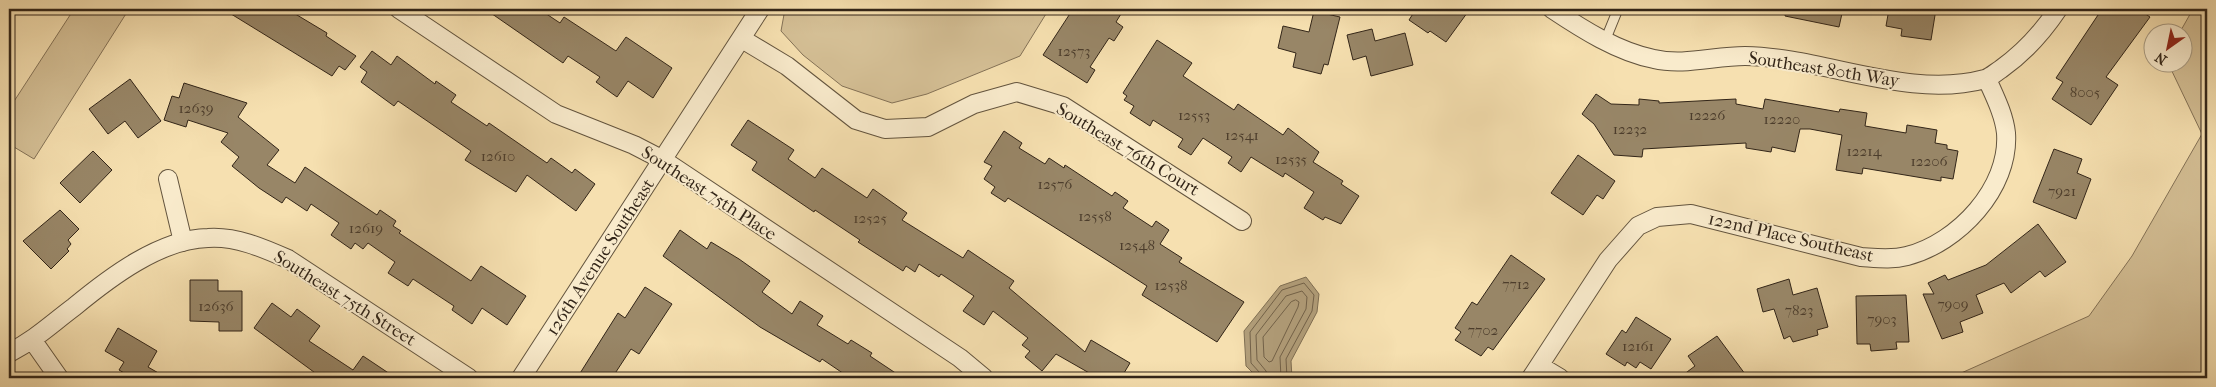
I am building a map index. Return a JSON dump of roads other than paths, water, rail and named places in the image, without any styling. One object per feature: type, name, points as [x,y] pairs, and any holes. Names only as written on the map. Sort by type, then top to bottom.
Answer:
[{"type":"street","name":"Southeast 75th Place","points":[[399,9],[556,114],[634,145],[663,160],[960,358],[984,378]]},
{"type":"street","name":"126th Avenue Southeast","points":[[521,378],[760,9]]},
{"type":"street","name":"Southeast 80th Way","points":[[1552,9],[1605,40],[1654,59],[1670,61],[1745,56],[1794,62],[1909,82],[1938,84],[1988,78]]},
{"type":"street","points":[[1988,78],[2031,45],[2058,9]]},
{"type":"street","name":"Southeast 76th Court","points":[[742,39],[787,66],[856,120],[885,129],[928,127],[974,104],[1017,92],[1063,106],[1242,220]]},
{"type":"street","name":"122nd Place Southeast","points":[[1536,372],[1608,260],[1638,226],[1657,217],[1691,214],[1862,257],[1888,259],[1908,256],[1929,248],[1972,216],[1990,192],[2000,172],[2005,152],[2006,132],[1988,78]]},
{"type":"street","points":[[168,179],[183,242]]},
{"type":"street","name":"Southeast 75th Street","points":[[9,353],[33,341],[120,272],[150,256],[183,242],[208,238],[235,240],[264,248],[288,259],[469,378]]},
{"type":"street","points":[[33,341],[59,378]]},
{"type":"street","points":[[1536,372],[1560,378]]},
{"type":"lane","points":[[1605,40],[1618,9]]},
{"type":"water","points":[[1306,277],[1319,294],[1317,312],[1291,361],[1292,378],[1258,378],[1246,366],[1244,331],[1280,286]]}]
